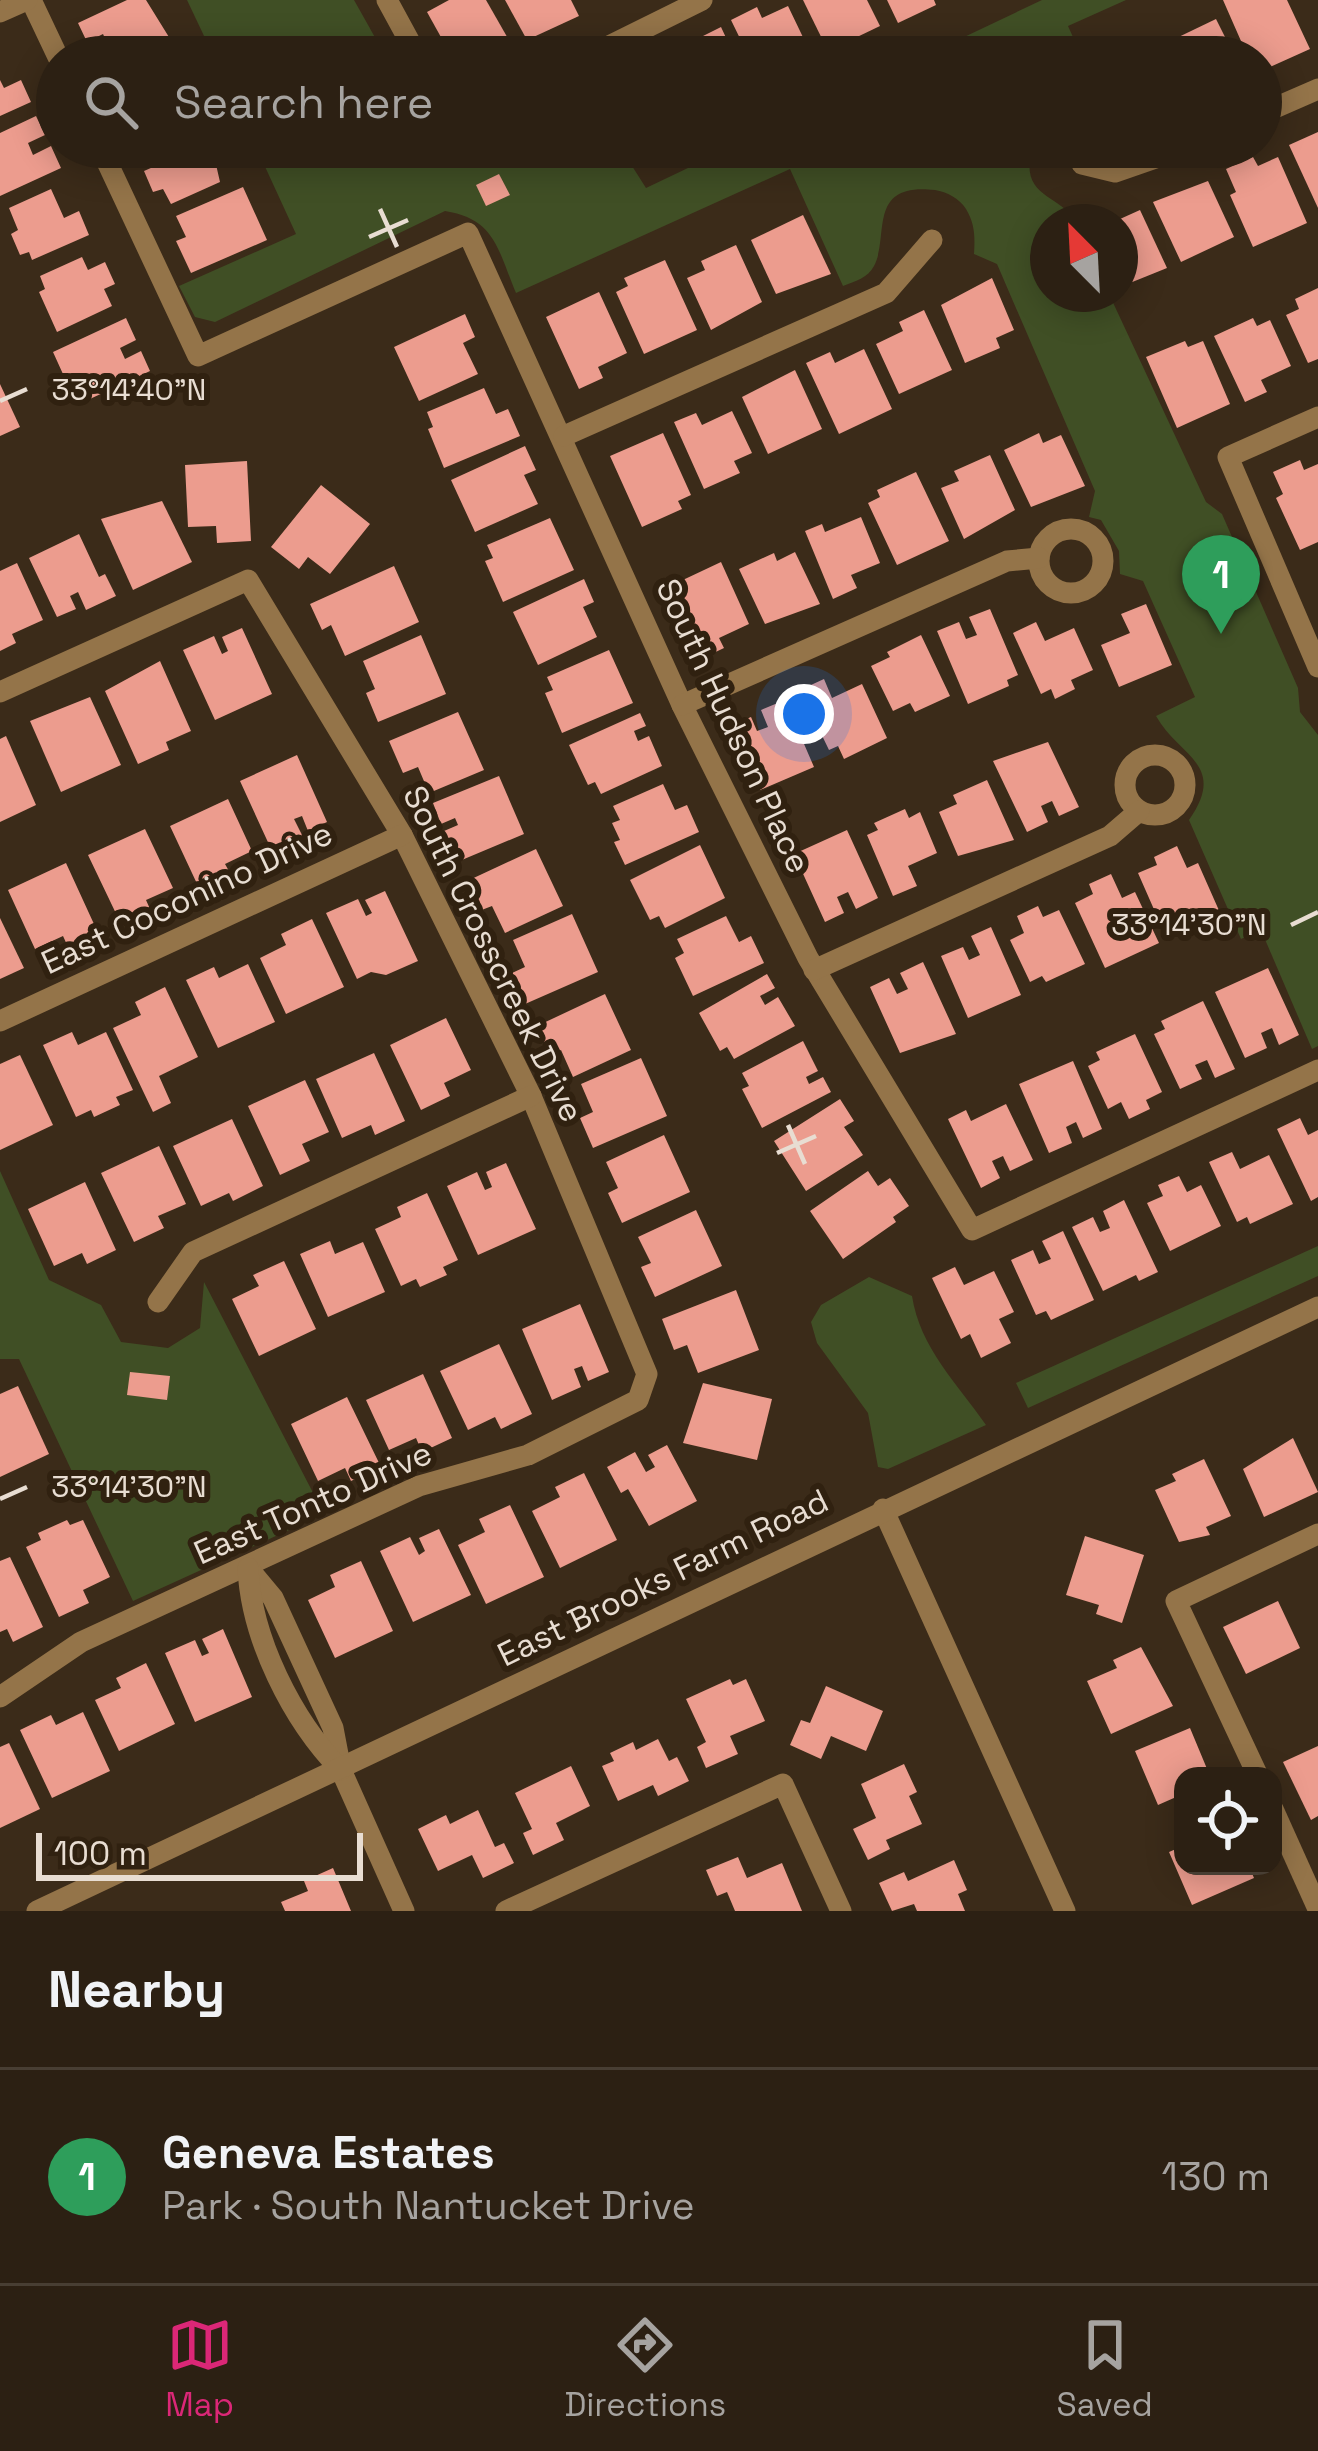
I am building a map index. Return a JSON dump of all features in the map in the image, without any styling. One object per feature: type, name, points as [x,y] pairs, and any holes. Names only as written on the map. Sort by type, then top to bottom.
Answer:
[{"type":"street","points":[[0,12],[29,0],[47,36]]},
{"type":"street","points":[[387,0],[407,36]]},
{"type":"street","points":[[629,36],[702,0]]},
{"type":"street","points":[[1282,104],[1318,88]]},
{"type":"street","name":"South Hudson Place","points":[[110,168],[198,356],[468,233],[564,436],[682,705],[814,970],[972,1230],[1318,1070]]},
{"type":"street","points":[[564,436],[886,292],[932,240]]},
{"type":"street","points":[[1318,417],[1228,457],[1318,667]]},
{"type":"street","points":[[682,705],[1007,561],[1039,558]]},
{"type":"street","name":"South Crosscreek Drive","points":[[0,692],[248,580],[402,835],[531,1096],[646,1374]]},
{"type":"street","points":[[814,970],[1110,836],[1138,811]]},
{"type":"street","name":"East Coconino Drive","points":[[0,1021],[402,835]]},
{"type":"street","points":[[158,1302],[193,1252],[531,1096]]},
{"type":"street","name":"East Brooks Farm Road","points":[[37,1911],[1318,1306]]},
{"type":"street","name":"East Tonto Drive","points":[[0,1697],[81,1642],[419,1486],[528,1455],[638,1400],[646,1374]]},
{"type":"street","points":[[883,1509],[1065,1911]]},
{"type":"street","points":[[1254,1767],[1176,1601],[1318,1534]]},
{"type":"street","points":[[248,1568],[250,1609],[309,1738],[341,1770],[404,1911]]},
{"type":"street","points":[[506,1911],[783,1784],[841,1911]]},
{"type":"street","points":[[1282,1824],[1311,1872],[1318,1909]]},
{"type":"green space","points":[[187,0],[354,0],[374,36],[204,36]]},
{"type":"green space","points":[[1042,0],[1126,0],[1068,26],[1073,36],[966,36]]},
{"type":"green space","points":[[266,168],[633,168],[646,188],[688,168],[1030,168],[1035,186],[1057,204],[1030,204],[1030,312],[1117,312],[1206,502],[1222,514],[1298,688],[1300,712],[1318,735],[1318,1046],[1312,1049],[1261,930],[1241,939],[1189,820],[1200,801],[1202,773],[1156,716],[1195,697],[1143,581],[1120,574],[1119,551],[1101,520],[1089,517],[1095,491],[997,264],[974,254],[973,225],[960,202],[935,190],[899,194],[885,214],[874,266],[843,286],[790,169],[516,293],[485,229],[445,211],[215,322],[195,317],[179,286],[296,234]]},
{"type":"green space","points":[[0,1171],[49,1280],[101,1305],[121,1342],[168,1348],[200,1328],[204,1282],[324,1514],[133,1601],[19,1359],[0,1359]]},
{"type":"green space","points":[[1318,1246],[1318,1276],[1028,1408],[1016,1383]]},
{"type":"green space","points":[[869,1277],[912,1296],[931,1349],[986,1425],[888,1469],[878,1467],[868,1413],[817,1343],[811,1322],[821,1305]]},
{"type":"building","points":[[127,0],[146,0],[168,36],[84,36],[78,23]]},
{"type":"building","points":[[449,0],[486,0],[507,36],[440,36],[427,12]]},
{"type":"building","points":[[505,0],[571,0],[579,16],[536,36],[525,36]]},
{"type":"building","points":[[803,0],[867,0],[880,26],[859,36],[821,36]]},
{"type":"building","points":[[887,0],[934,0],[936,5],[898,23]]},
{"type":"building","points":[[1223,0],[1287,0],[1310,49],[1282,62],[1282,36],[1239,36]]},
{"type":"building","points":[[788,6],[802,36],[739,36],[731,20],[757,7],[762,18]]},
{"type":"building","points":[[1216,19],[1224,36],[1181,36]]},
{"type":"building","points":[[721,27],[725,36],[703,36]]},
{"type":"building","points":[[0,80],[4,88],[21,80],[31,102],[0,116]]},
{"type":"building","points":[[36,116],[36,139],[28,143],[36,154],[36,168],[61,168],[0,196],[0,133]]},
{"type":"building","points":[[1318,132],[1318,208],[1289,145]]},
{"type":"building","points":[[1282,166],[1307,223],[1253,247],[1230,195],[1236,192],[1226,169]]},
{"type":"building","points":[[217,168],[220,182],[171,204],[163,189],[153,192],[144,171]]},
{"type":"building","points":[[499,174],[510,195],[486,206],[476,185]]},
{"type":"building","points":[[1208,181],[1234,237],[1181,262],[1153,202]]},
{"type":"building","points":[[243,187],[267,240],[191,273],[176,241],[186,237],[176,216]]},
{"type":"building","points":[[51,189],[64,218],[79,211],[89,235],[32,260],[29,252],[20,255],[11,234],[18,230],[9,208]]},
{"type":"building","points":[[1138,211],[1167,268],[1138,280]]},
{"type":"building","points":[[803,215],[831,274],[776,294],[751,240]]},
{"type":"building","points":[[736,245],[762,302],[711,330],[687,278],[705,270],[701,261]]},
{"type":"building","points":[[82,257],[88,270],[105,262],[115,284],[104,289],[112,306],[57,332],[39,292],[45,289],[40,276]]},
{"type":"building","points":[[665,260],[697,330],[644,354],[616,292],[628,286],[624,278]]},
{"type":"building","points":[[992,278],[1014,330],[996,338],[1000,348],[965,363],[941,305]]},
{"type":"building","points":[[1318,288],[1318,359],[1308,363],[1286,315],[1299,309],[1295,299]]},
{"type":"building","points":[[599,292],[627,353],[598,367],[603,378],[579,389],[546,317]]},
{"type":"building","points":[[924,310],[952,370],[899,394],[876,344],[903,331],[899,322]]},
{"type":"building","points":[[465,314],[475,337],[463,343],[478,374],[419,401],[394,347]]},
{"type":"building","points":[[126,318],[136,340],[120,348],[125,359],[141,351],[150,371],[77,405],[53,352]]},
{"type":"building","points":[[1253,318],[1257,326],[1270,320],[1291,366],[1261,380],[1267,392],[1245,402],[1214,336]]},
{"type":"building","points":[[1185,341],[1188,347],[1203,341],[1230,404],[1177,428],[1146,357]]},
{"type":"building","points":[[864,349],[892,409],[839,434],[806,363],[830,352],[835,363]]},
{"type":"building","points":[[795,370],[822,429],[768,454],[742,397]]},
{"type":"building","points":[[0,384],[20,427],[0,436]]},
{"type":"building","points":[[484,388],[496,414],[508,409],[520,436],[444,468],[428,429],[433,427],[427,412]]},
{"type":"building","points":[[732,411],[752,453],[734,461],[740,473],[704,489],[674,422],[696,413],[702,425]]},
{"type":"building","points":[[663,433],[691,495],[678,501],[682,509],[642,527],[610,456]]},
{"type":"building","points":[[1039,433],[1043,443],[1061,435],[1085,486],[1031,507],[1004,450]]},
{"type":"building","points":[[525,446],[536,470],[524,475],[538,504],[475,532],[451,480]]},
{"type":"building","points":[[990,455],[1015,510],[964,539],[941,488],[959,481],[954,471]]},
{"type":"building","points":[[1300,460],[1304,470],[1318,464],[1318,542],[1300,550],[1276,498],[1283,494],[1273,472]]},
{"type":"building","points":[[247,461],[251,541],[217,543],[216,526],[188,527],[185,465]]},
{"type":"building","points":[[916,472],[949,541],[897,565],[868,503],[880,497],[877,490]]},
{"type":"building","points":[[321,485],[370,524],[330,574],[308,557],[299,569],[271,547]]},
{"type":"building","points":[[162,501],[192,562],[133,590],[101,519]]},
{"type":"building","points":[[861,517],[880,563],[851,575],[857,588],[833,599],[805,531],[822,524],[825,532]]},
{"type":"building","points":[[550,518],[574,570],[503,602],[485,561],[493,558],[487,545]]},
{"type":"building","points":[[79,534],[99,577],[105,574],[116,596],[86,610],[78,592],[70,596],[76,609],[57,617],[29,558]]},
{"type":"building","points":[[795,552],[820,604],[765,624],[739,569],[774,553],[777,561]]},
{"type":"building","points":[[721,562],[749,624],[719,638],[724,648],[701,659],[668,587]]},
{"type":"building","points":[[17,563],[43,620],[12,634],[16,643],[0,651],[0,571]]},
{"type":"building","points":[[394,566],[419,622],[345,656],[331,625],[322,630],[310,604]]},
{"type":"building","points":[[584,579],[594,602],[583,607],[597,637],[538,665],[513,612]]},
{"type":"building","points":[[1146,604],[1172,665],[1119,687],[1101,645],[1130,633],[1121,614]]},
{"type":"building","points":[[990,609],[1018,675],[1007,680],[1009,686],[968,704],[937,631],[959,622],[966,639],[977,635],[969,617]]},
{"type":"building","points":[[1036,622],[1045,641],[1074,628],[1093,670],[1071,680],[1075,689],[1055,699],[1051,689],[1041,694],[1013,633]]},
{"type":"building","points":[[242,628],[272,694],[215,720],[183,650],[214,636],[222,654],[228,651],[222,637]]},
{"type":"building","points":[[421,635],[446,694],[378,722],[366,693],[375,689],[363,661]]},
{"type":"building","points":[[921,635],[950,696],[915,712],[910,703],[893,711],[871,666]]},
{"type":"building","points":[[609,650],[633,703],[562,733],[545,693],[553,690],[547,677]]},
{"type":"building","points":[[160,661],[191,731],[166,742],[169,750],[138,764],[105,691]]},
{"type":"building","points":[[824,679],[832,698],[862,684],[887,738],[844,759],[838,746],[829,750],[800,690]]},
{"type":"building","points":[[90,697],[121,765],[61,792],[30,721]]},
{"type":"building","points":[[785,700],[814,767],[760,790],[732,725],[751,717],[757,731],[768,727],[761,710]]},
{"type":"building","points":[[458,712],[484,770],[429,793],[418,767],[403,773],[389,741]]},
{"type":"building","points":[[640,713],[646,726],[634,731],[638,741],[649,736],[662,766],[601,794],[595,782],[588,785],[569,745]]},
{"type":"building","points":[[6,736],[36,805],[0,822],[0,739]]},
{"type":"building","points":[[1048,742],[1079,807],[1059,816],[1052,801],[1041,806],[1048,822],[1027,832],[993,761]]},
{"type":"building","points":[[297,755],[327,822],[308,831],[302,816],[294,819],[303,837],[272,851],[240,781]]},
{"type":"building","points":[[499,776],[524,834],[457,862],[444,831],[458,825],[455,818],[441,824],[433,803]]},
{"type":"building","points":[[987,780],[1014,840],[958,856],[939,812],[957,804],[953,795]]},
{"type":"building","points":[[663,784],[675,810],[687,805],[699,832],[625,865],[614,842],[620,840],[612,823],[620,820],[613,806]]},
{"type":"building","points":[[228,799],[252,851],[225,864],[230,873],[199,888],[170,826]]},
{"type":"building","points":[[905,809],[909,818],[920,812],[937,853],[908,866],[917,886],[893,896],[867,835],[878,830],[874,823]]},
{"type":"building","points":[[145,829],[173,888],[146,900],[150,909],[121,924],[88,855]]},
{"type":"building","points":[[847,830],[878,898],[856,909],[848,892],[837,897],[844,913],[825,922],[794,854]]},
{"type":"building","points":[[700,845],[725,898],[665,928],[659,916],[650,920],[630,880]]},
{"type":"building","points":[[1177,846],[1187,868],[1198,863],[1221,915],[1167,939],[1138,873],[1157,865],[1154,857]]},
{"type":"building","points":[[536,849],[563,906],[505,933],[492,906],[479,911],[465,882]]},
{"type":"building","points":[[66,863],[99,935],[69,949],[63,936],[35,949],[8,890]]},
{"type":"building","points":[[1111,874],[1122,898],[1135,892],[1159,943],[1105,968],[1075,903],[1093,894],[1089,884]]},
{"type":"building","points":[[385,891],[418,961],[386,975],[371,972],[357,979],[326,913],[358,899],[366,916],[372,913],[365,900]]},
{"type":"building","points":[[1038,906],[1043,917],[1059,910],[1085,964],[1046,982],[1042,976],[1030,982],[1010,940],[1024,933],[1017,916]]},
{"type":"building","points":[[572,914],[598,972],[525,1004],[512,973],[525,967],[513,940]]},
{"type":"building","points":[[726,916],[739,942],[751,936],[764,963],[693,996],[675,958],[684,953],[677,939]]},
{"type":"building","points":[[0,918],[24,968],[0,979]]},
{"type":"building","points":[[312,919],[344,987],[286,1014],[260,958],[286,945],[281,934]]},
{"type":"building","points":[[991,927],[1021,995],[968,1018],[941,956],[963,947],[969,960],[980,955],[971,936]]},
{"type":"building","points":[[923,962],[956,1034],[900,1053],[870,987],[889,978],[897,994],[908,989],[900,973]]},
{"type":"building","points":[[248,964],[275,1022],[218,1048],[186,980],[214,967],[219,978]]},
{"type":"building","points":[[1268,968],[1299,1035],[1279,1045],[1272,1028],[1261,1033],[1267,1048],[1245,1058],[1215,992]]},
{"type":"building","points":[[767,974],[775,988],[760,996],[765,1005],[778,997],[795,1026],[734,1059],[727,1047],[720,1051],[699,1013]]},
{"type":"building","points":[[165,987],[198,1057],[159,1076],[171,1103],[153,1112],[113,1028],[141,1015],[135,1002]]},
{"type":"building","points":[[605,994],[631,1050],[573,1077],[561,1050],[550,1055],[537,1026]]},
{"type":"building","points":[[1203,1001],[1235,1069],[1215,1078],[1207,1060],[1195,1065],[1202,1079],[1180,1089],[1154,1034],[1165,1029],[1161,1021]]},
{"type":"building","points":[[446,1018],[471,1070],[444,1083],[450,1096],[421,1110],[390,1045]]},
{"type":"building","points":[[72,1032],[78,1045],[106,1032],[133,1090],[116,1097],[120,1105],[94,1117],[91,1110],[76,1117],[43,1045]]},
{"type":"building","points":[[1135,1034],[1162,1092],[1146,1100],[1150,1109],[1129,1119],[1121,1102],[1108,1109],[1088,1066],[1100,1060],[1096,1052]]},
{"type":"building","points":[[803,1041],[818,1071],[806,1077],[809,1084],[823,1077],[831,1092],[762,1128],[742,1089],[749,1086],[742,1073]]},
{"type":"building","points":[[374,1053],[405,1121],[375,1135],[371,1125],[342,1138],[316,1079]]},
{"type":"building","points":[[20,1055],[53,1125],[0,1150],[0,1064]]},
{"type":"building","points":[[641,1058],[667,1116],[593,1148],[580,1118],[593,1112],[581,1084]]},
{"type":"building","points":[[1073,1061],[1102,1129],[1083,1138],[1076,1122],[1066,1127],[1072,1143],[1049,1153],[1019,1084]]},
{"type":"building","points":[[305,1080],[329,1132],[302,1144],[310,1161],[280,1175],[248,1106]]},
{"type":"building","points":[[840,1099],[854,1121],[844,1127],[863,1155],[806,1191],[774,1141]]},
{"type":"building","points":[[1006,1104],[1033,1160],[1010,1171],[1003,1156],[992,1161],[1000,1178],[981,1188],[948,1119],[966,1110],[971,1121]]},
{"type":"building","points":[[1300,1118],[1308,1135],[1318,1130],[1318,1197],[1311,1201],[1277,1129]]},
{"type":"building","points":[[232,1119],[263,1186],[233,1201],[229,1193],[201,1206],[173,1146]]},
{"type":"building","points":[[664,1135],[690,1192],[622,1223],[608,1193],[618,1188],[606,1162]]},
{"type":"building","points":[[159,1146],[186,1204],[158,1216],[164,1228],[134,1242],[101,1173]]},
{"type":"building","points":[[1232,1152],[1240,1169],[1269,1155],[1293,1204],[1250,1224],[1247,1217],[1237,1222],[1209,1162]]},
{"type":"building","points":[[506,1163],[536,1229],[478,1255],[447,1186],[477,1172],[485,1190],[492,1187],[486,1172]]},
{"type":"building","points":[[868,1171],[878,1186],[890,1178],[909,1206],[893,1217],[896,1222],[843,1259],[810,1211]]},
{"type":"building","points":[[1179,1176],[1187,1192],[1201,1185],[1221,1226],[1170,1251],[1147,1203],[1163,1196],[1158,1185]]},
{"type":"building","points":[[85,1182],[116,1250],[87,1264],[82,1253],[54,1266],[28,1209]]},
{"type":"building","points":[[427,1193],[458,1260],[443,1267],[447,1275],[420,1287],[416,1279],[401,1286],[375,1229],[401,1217],[397,1207]]},
{"type":"building","points":[[1124,1200],[1158,1272],[1139,1281],[1136,1275],[1103,1291],[1072,1227],[1093,1217],[1100,1232],[1110,1228],[1103,1211]]},
{"type":"building","points":[[696,1210],[722,1266],[655,1297],[641,1267],[651,1263],[638,1237]]},
{"type":"building","points":[[1063,1231],[1094,1300],[1051,1320],[1046,1311],[1036,1315],[1011,1260],[1033,1250],[1039,1264],[1051,1259],[1042,1241]]},
{"type":"building","points":[[330,1241],[335,1254],[363,1242],[385,1292],[328,1317],[300,1254]]},
{"type":"building","points":[[284,1261],[316,1329],[259,1356],[232,1299],[259,1286],[253,1275]]},
{"type":"building","points":[[955,1267],[964,1285],[994,1271],[1014,1312],[999,1319],[1011,1343],[981,1358],[970,1334],[961,1339],[932,1278]]},
{"type":"building","points":[[736,1290],[759,1350],[698,1373],[687,1345],[674,1350],[662,1319]]},
{"type":"building","points":[[580,1304],[609,1372],[588,1381],[582,1366],[574,1369],[581,1387],[552,1400],[522,1329]]},
{"type":"building","points":[[499,1344],[532,1414],[501,1429],[495,1417],[468,1430],[440,1371]]},
{"type":"building","points":[[130,1372],[170,1376],[167,1400],[127,1395]]},
{"type":"building","points":[[423,1374],[452,1438],[422,1452],[416,1438],[389,1450],[366,1400]]},
{"type":"building","points":[[703,1383],[772,1399],[757,1460],[683,1443]]},
{"type":"building","points":[[18,1386],[49,1454],[0,1477],[0,1394]]},
{"type":"building","points":[[347,1397],[381,1467],[351,1481],[345,1468],[318,1481],[291,1424]]},
{"type":"building","points":[[1293,1438],[1318,1492],[1264,1517],[1243,1469]]},
{"type":"building","points":[[667,1445],[697,1501],[649,1526],[628,1489],[621,1493],[607,1467],[635,1452],[646,1472],[655,1467],[648,1455]]},
{"type":"building","points":[[1204,1459],[1231,1516],[1206,1527],[1210,1535],[1179,1542],[1155,1490],[1176,1481],[1172,1474]]},
{"type":"building","points":[[584,1473],[617,1540],[560,1568],[532,1511],[560,1497],[555,1487]]},
{"type":"building","points":[[510,1505],[544,1577],[486,1604],[458,1545],[485,1532],[479,1519]]},
{"type":"building","points":[[67,1520],[70,1525],[83,1520],[110,1577],[83,1590],[89,1603],[59,1617],[26,1547],[41,1540],[38,1533]]},
{"type":"building","points":[[439,1529],[471,1595],[413,1622],[380,1551],[410,1537],[419,1555],[425,1551],[419,1538]]},
{"type":"building","points":[[1085,1536],[1144,1555],[1122,1623],[1096,1614],[1099,1605],[1066,1595]]},
{"type":"building","points":[[10,1557],[43,1627],[13,1642],[7,1629],[0,1632],[0,1561]]},
{"type":"building","points":[[361,1561],[393,1631],[335,1658],[308,1600],[335,1587],[330,1575]]},
{"type":"building","points":[[1278,1601],[1300,1648],[1246,1674],[1223,1627]]},
{"type":"building","points":[[223,1629],[252,1697],[195,1722],[165,1653],[195,1640],[202,1656],[209,1653],[202,1639]]},
{"type":"building","points":[[1141,1647],[1173,1706],[1111,1734],[1087,1681],[1117,1668],[1113,1660]]},
{"type":"building","points":[[146,1663],[175,1724],[119,1751],[95,1700],[121,1688],[116,1678]]},
{"type":"building","points":[[730,1679],[733,1685],[746,1679],[765,1721],[730,1736],[738,1754],[706,1768],[697,1747],[706,1742],[686,1699]]},
{"type":"building","points":[[826,1686],[883,1711],[866,1751],[831,1736],[821,1759],[790,1745],[801,1720],[810,1723]]},
{"type":"building","points":[[83,1712],[110,1771],[52,1798],[20,1730],[51,1715],[56,1725]]},
{"type":"building","points":[[1190,1728],[1206,1767],[1174,1767],[1174,1798],[1158,1805],[1135,1751]]},
{"type":"building","points":[[658,1739],[669,1761],[677,1757],[689,1781],[658,1796],[653,1785],[618,1801],[602,1766],[614,1761],[610,1753],[633,1742],[636,1750]]},
{"type":"building","points":[[9,1743],[40,1809],[0,1828],[0,1747]]},
{"type":"building","points":[[1318,1746],[1318,1816],[1311,1820],[1283,1762]]},
{"type":"building","points":[[904,1764],[917,1792],[909,1796],[922,1824],[886,1840],[890,1849],[868,1860],[853,1829],[876,1818],[861,1784]]},
{"type":"building","points":[[571,1766],[590,1806],[556,1823],[564,1840],[533,1855],[523,1833],[532,1829],[515,1793]]},
{"type":"building","points":[[478,1810],[495,1847],[504,1843],[514,1863],[483,1878],[472,1855],[438,1871],[418,1829],[446,1815],[450,1824]]},
{"type":"building","points":[[738,1857],[747,1878],[782,1863],[802,1911],[735,1911],[727,1892],[717,1896],[706,1870]]},
{"type":"building","points":[[954,1860],[967,1890],[958,1894],[965,1911],[917,1911],[914,1904],[892,1911],[879,1883],[904,1872],[908,1881]]},
{"type":"building","points":[[333,1868],[351,1911],[285,1911],[281,1902],[308,1891],[304,1881]]},
{"type":"building","points":[[1179,1875],[1253,1875],[1254,1878],[1192,1905]]},
{"type":"place","name":"Geneva Estates","points":[[1221,634]]}]
